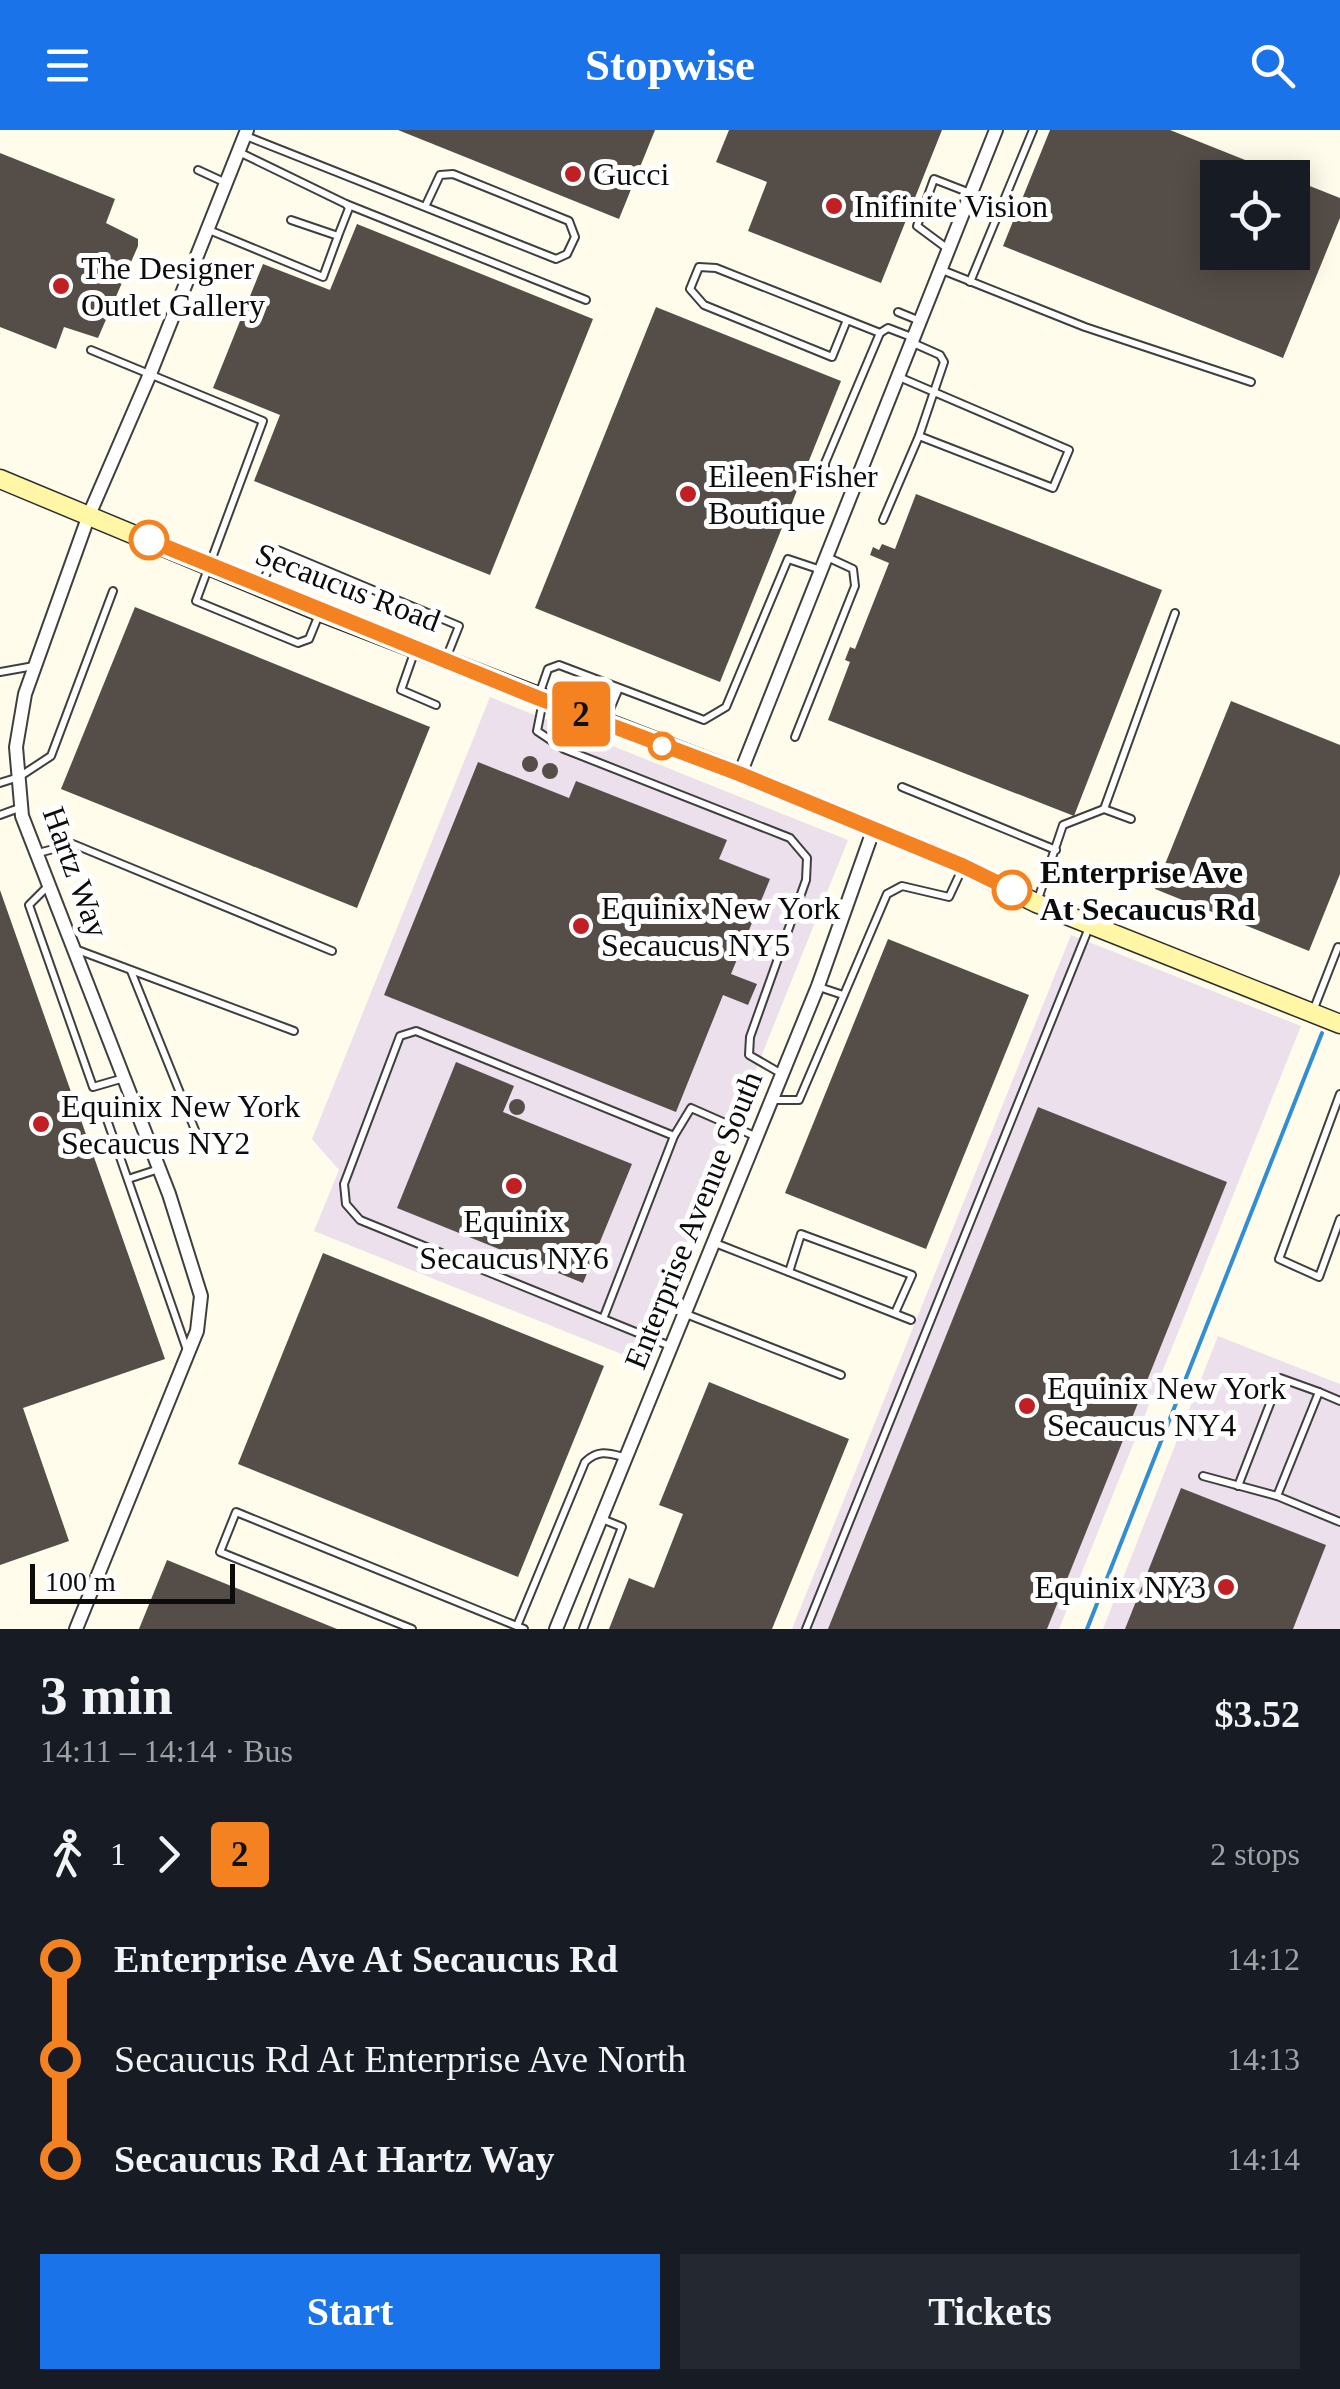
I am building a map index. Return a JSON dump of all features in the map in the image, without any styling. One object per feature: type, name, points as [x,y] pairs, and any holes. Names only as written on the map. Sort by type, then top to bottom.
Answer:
[{"type":"main road","name":"Secaucus Road","points":[[0,480],[320,612],[447,658],[541,699],[874,828],[1036,903],[1340,1024]]},
{"type":"street","points":[[740,774],[996,130]]},
{"type":"street","name":"Hartz Way","points":[[76,1629],[199,1324],[201,1296],[160,1168],[37,853],[22,807],[16,747],[25,694],[89,515],[246,132]]},
{"type":"street","name":"Enterprise Avenue South","points":[[556,1629],[818,986],[874,828]]},
{"type":"lane","points":[[970,282],[1034,130]]},
{"type":"lane","points":[[246,132],[425,207],[556,259],[567,254],[575,238],[569,220],[453,174],[440,175],[425,207]]},
{"type":"lane","points":[[238,152],[346,204],[586,300]]},
{"type":"lane","points":[[198,170],[226,183]]},
{"type":"lane","points":[[949,250],[917,226],[934,179],[971,194]]},
{"type":"lane","points":[[208,230],[323,277],[349,208],[346,204]]},
{"type":"lane","points":[[291,220],[338,236]]},
{"type":"lane","points":[[847,320],[832,356],[704,304],[690,289],[699,268],[716,268],[880,333]]},
{"type":"lane","points":[[941,269],[1085,327],[1250,382]]},
{"type":"lane","points":[[898,312],[920,322]]},
{"type":"lane","points":[[853,484],[825,472],[825,463],[880,333],[888,328],[940,355],[944,362],[919,436],[883,520]]},
{"type":"lane","points":[[91,350],[263,421],[196,601],[298,643],[308,639],[320,612]]},
{"type":"lane","points":[[898,376],[1069,450],[1053,488],[919,436]]},
{"type":"lane","points":[[260,586],[278,550],[458,626],[447,658]]},
{"type":"lane","points":[[782,1074],[750,1055],[750,1037],[806,880],[807,858],[790,838],[564,749],[537,731],[548,669],[559,665],[704,720],[726,707],[788,559],[852,569],[854,586],[795,737]]},
{"type":"lane","points":[[0,783],[19,778],[51,756],[113,592]]},
{"type":"lane","points":[[1104,809],[1174,613]]},
{"type":"lane","points":[[416,647],[401,690],[436,705]]},
{"type":"lane","points":[[0,672],[35,665]]},
{"type":"lane","points":[[604,722],[619,688]]},
{"type":"lane","points":[[902,787],[1056,850]]},
{"type":"lane","points":[[0,815],[22,807]]},
{"type":"lane","points":[[1036,903],[1063,825],[1104,809],[1131,819]]},
{"type":"lane","points":[[37,853],[73,844],[332,952]]},
{"type":"lane","points":[[772,1100],[799,1100],[887,894],[902,886],[949,897],[963,866]]},
{"type":"lane","points":[[49,885],[29,905],[93,1087],[124,1078]]},
{"type":"lane","points":[[806,1629],[1090,924]]},
{"type":"lane","points":[[1313,1013],[1338,947]]},
{"type":"lane","points":[[74,949],[294,1031]]},
{"type":"lane","points":[[131,970],[197,1135]]},
{"type":"lane","points":[[818,986],[843,996]]},
{"type":"lane","points":[[671,1346],[360,1220],[346,1204],[344,1184],[400,1036],[416,1031],[674,1136]]},
{"type":"lane","points":[[1340,1094],[1279,1259],[1319,1277],[1340,1219]]},
{"type":"lane","points":[[132,1099],[104,1111],[188,1352]]},
{"type":"lane","points":[[604,1319],[674,1136],[690,1108],[757,1137]]},
{"type":"lane","points":[[128,1179],[160,1168]]},
{"type":"lane","points":[[789,1272],[800,1234],[912,1276],[895,1313]]},
{"type":"lane","points":[[714,1242],[911,1320]]},
{"type":"lane","points":[[684,1314],[841,1374]]},
{"type":"lane","points":[[1238,1486],[1280,1378],[1340,1401]]},
{"type":"lane","points":[[1277,1496],[1319,1392]]},
{"type":"lane","points":[[412,1629],[220,1552],[236,1512],[520,1627],[585,1462],[603,1452],[626,1458]]},
{"type":"lane","points":[[1203,1476],[1277,1496],[1340,1522]]},
{"type":"lane","points":[[583,1629],[622,1527],[601,1518]]},
{"type":"shaded area","points":[[490,697],[848,840],[639,1361],[314,1231],[339,1170],[312,1139]]},
{"type":"shaded area","name":"Equinix New York Secaucus NY4","points":[[1071,935],[1301,1026],[1059,1629],[792,1629]]},
{"type":"shaded area","points":[[1218,1336],[1340,1384],[1340,1629],[1103,1629]]},
{"type":"building","name":"Gucci","points":[[398,130],[655,130],[619,219]]},
{"type":"building","name":"Inifinite Vision","points":[[729,130],[942,130],[881,283],[748,231],[767,182],[716,162]]},
{"type":"building","points":[[1050,130],[1170,130],[1245,160],[1200,160],[1200,270],[1310,270],[1310,186],[1340,198],[1340,218],[1283,358],[1003,246]]},
{"type":"building","name":"The Designer Outlet Gallery","points":[[0,153],[115,199],[106,223],[138,239],[98,338],[64,327],[56,349],[0,327]]},
{"type":"building","points":[[357,224],[593,319],[490,575],[254,481],[280,415],[213,388],[263,264],[330,290]]},
{"type":"building","name":"Eileen Fisher Boutique","points":[[656,307],[841,381],[720,682],[535,608]]},
{"type":"building","points":[[916,494],[1162,590],[1074,816],[828,720],[850,662],[845,660],[850,647],[855,649],[889,563],[870,555],[873,547],[879,550],[882,544],[895,549]]},
{"type":"building","points":[[135,607],[430,727],[357,908],[61,789]]},
{"type":"building","points":[[1231,701],[1340,745],[1340,874],[1309,951],[1155,889]]},
{"type":"building","points":[[530,756],[538,764],[530,772],[522,764]]},
{"type":"building","name":"Equinix New York Secaucus NY5","points":[[478,762],[569,798],[576,781],[727,840],[719,859],[770,879],[731,974],[757,984],[748,1005],[723,995],[676,1112],[384,995]]},
{"type":"building","points":[[550,763],[558,771],[550,779],[542,771]]},
{"type":"building","name":"Equinix New York Secaucus NY2","points":[[0,890],[165,1359],[23,1408],[69,1541],[0,1565]]},
{"type":"building","points":[[888,939],[1029,995],[926,1249],[785,1193]]},
{"type":"building","name":"Equinix Secaucus NY6","points":[[456,1062],[514,1086],[503,1112],[632,1164],[583,1283],[397,1208]]},
{"type":"building","points":[[517,1099],[525,1107],[517,1115],[509,1107]]},
{"type":"building","name":"Equinix New York Secaucus NY4","points":[[1038,1107],[1227,1182],[1047,1629],[828,1629]]},
{"type":"building","points":[[323,1253],[604,1366],[518,1577],[238,1464]]},
{"type":"building","points":[[709,1382],[849,1439],[772,1629],[609,1629],[629,1578],[654,1588],[683,1514],[659,1505]]},
{"type":"building","name":"Equinix NY3","points":[[1181,1488],[1326,1545],[1293,1629],[1125,1629]]},
{"type":"building","points":[[167,1560],[337,1629],[139,1629]]},
{"type":"waterway","points":[[1087,1629],[1322,1033]]},
{"type":"bus line","name":"2","points":[[149,540],[320,612],[740,774],[1012,890]]},
{"type":"place","name":"Gucci","points":[[573,174]]},
{"type":"place","name":"Inifinite Vision","points":[[834,206]]},
{"type":"place","name":"The Designer Outlet Gallery","points":[[61,286]]},
{"type":"place","name":"Eileen Fisher Boutique","points":[[688,494]]},
{"type":"place","name":"Enterprise Ave At Secaucus Rd","points":[[1012,890]]},
{"type":"place","name":"Equinix New York Secaucus NY5","points":[[581,926]]},
{"type":"place","name":"Equinix New York Secaucus NY2","points":[[41,1124]]},
{"type":"place","name":"Equinix Secaucus NY6","points":[[514,1186]]},
{"type":"place","name":"Equinix New York Secaucus NY4","points":[[1027,1406]]},
{"type":"place","name":"Equinix NY3","points":[[1226,1587]]}]
